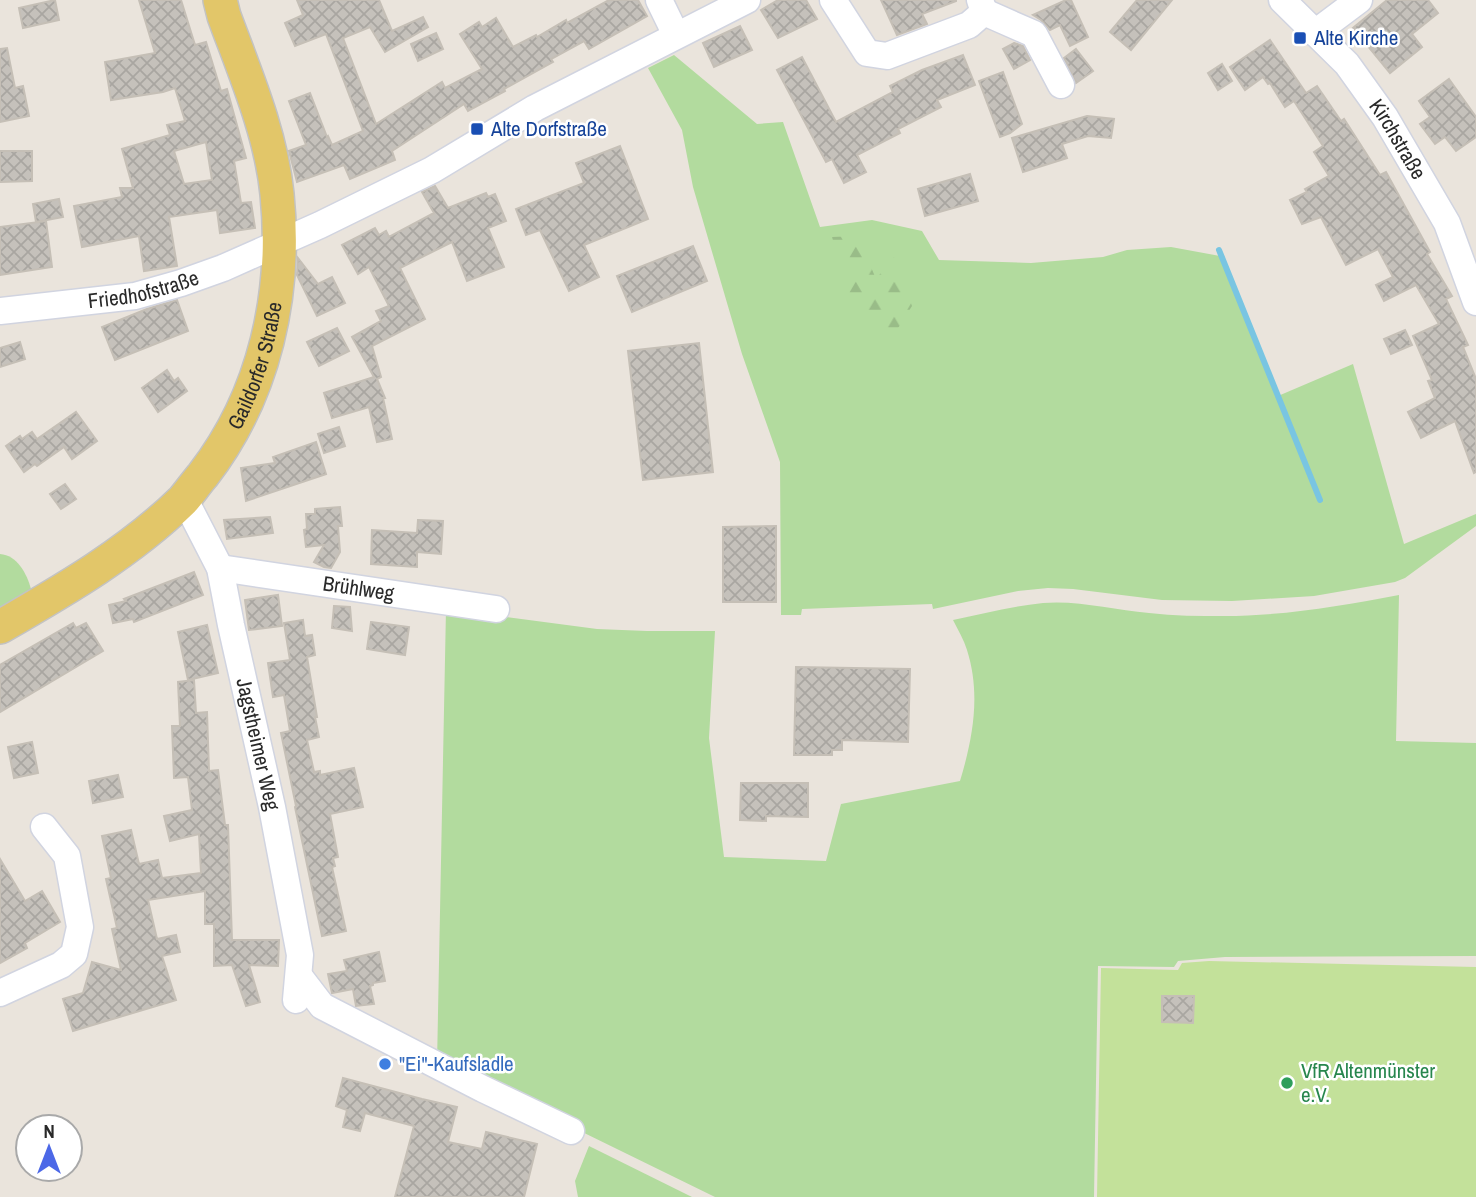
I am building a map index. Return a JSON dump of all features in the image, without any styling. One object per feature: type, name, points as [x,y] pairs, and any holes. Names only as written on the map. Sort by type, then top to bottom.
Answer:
[{"type":"main road","name":"Gaildorfer Straße","points":[[0,627],[48,600],[134,542],[184,498],[216,457],[241,415],[257,378],[270,333],[278,288],[277,192],[266,136],[220,0]]},
{"type":"street","points":[[659,0],[676,35]]},
{"type":"street","points":[[279,243],[432,170],[535,108],[747,0]]},
{"type":"street","points":[[833,0],[867,53],[887,56],[969,25],[982,6],[1034,34],[1061,85]]},
{"type":"street","name":"Kirchstraße","points":[[1282,0],[1348,64],[1385,117],[1447,223],[1476,302]]},
{"type":"street","points":[[1315,33],[1359,0]]},
{"type":"street","name":"Friedhofstraße","points":[[0,311],[135,296],[181,284],[279,243]]},
{"type":"street","name":"Jagstheimer Weg","points":[[184,498],[220,568],[272,807],[300,955],[298,988],[322,1006],[571,1131]]},
{"type":"street","name":"Brühlweg","points":[[220,568],[495,609]]},
{"type":"street","points":[[0,993],[61,965],[74,954],[80,928],[67,856],[44,827]]},
{"type":"green space","points":[[674,55],[757,124],[783,122],[820,227],[872,220],[922,231],[939,260],[1031,263],[1103,257],[1127,250],[1171,247],[1220,256],[1278,396],[1353,364],[1404,544],[1476,514],[1476,526],[1405,578],[1314,596],[1232,601],[1162,600],[1048,588],[1018,591],[933,609],[932,604],[802,609],[801,615],[781,615],[780,462],[742,354],[693,187],[682,130],[648,68]]},
{"type":"green space","points":[[858,236],[876,279],[894,257],[912,306],[896,330],[887,334],[870,326],[857,311],[832,237]]},
{"type":"green space","points":[[0,554],[16,562],[27,577],[31,589],[0,608]]},
{"type":"green space","points":[[1399,595],[1396,741],[1476,743],[1476,956],[1225,957],[1178,961],[1174,967],[1098,966],[1094,1197],[715,1197],[437,1064],[446,609],[597,629],[715,631],[709,738],[724,857],[826,861],[841,804],[960,781],[972,732],[974,683],[967,650],[953,620],[1020,606],[1056,602],[1168,615],[1246,616],[1312,610]]},
{"type":"green space","name":"VfR Altenmünster e.V.","points":[[1209,961],[1476,967],[1476,1197],[1097,1197],[1101,968],[1178,970],[1182,963]]},
{"type":"green space","points":[[589,1146],[692,1197],[578,1197],[575,1181]]},
{"type":"building","points":[[55,0],[59,20],[23,28],[19,8]]},
{"type":"building","points":[[139,0],[181,0],[195,45],[206,42],[221,91],[227,89],[246,158],[234,161],[241,203],[251,202],[255,228],[220,233],[217,210],[169,217],[177,266],[144,271],[139,236],[82,247],[74,206],[122,197],[120,188],[133,188],[122,149],[170,135],[167,125],[185,121],[175,88],[111,100],[105,62],[155,53]],"holes":[[[206,142],[212,180],[184,184],[174,151]]]},
{"type":"building","points":[[297,0],[379,0],[392,31],[423,17],[428,27],[385,52],[370,27],[343,38],[376,124],[442,82],[445,88],[482,69],[460,34],[479,22],[482,27],[496,18],[513,47],[566,20],[567,23],[609,0],[638,0],[647,16],[589,49],[584,41],[468,111],[464,104],[392,151],[395,160],[350,179],[344,165],[297,182],[289,151],[306,145],[289,101],[310,93],[332,145],[363,131],[326,34],[295,46],[285,23],[303,15]]},
{"type":"building","points":[[778,0],[806,0],[817,19],[778,38],[761,10]]},
{"type":"building","points":[[881,0],[956,1],[922,14],[927,24],[897,35]]},
{"type":"building","points":[[1071,0],[1088,37],[1070,46],[1060,25],[1050,30],[1033,15]]},
{"type":"building","points":[[1137,0],[1172,0],[1131,50],[1110,32]]},
{"type":"building","points":[[1387,0],[1428,0],[1438,13],[1412,34],[1422,47],[1390,73],[1353,28]]},
{"type":"building","points":[[740,26],[752,50],[714,67],[703,43]]},
{"type":"building","points":[[436,33],[443,49],[418,61],[411,44]]},
{"type":"building","points":[[1270,40],[1306,93],[1317,86],[1341,121],[1344,119],[1380,175],[1386,172],[1430,252],[1427,254],[1452,296],[1446,299],[1468,345],[1463,347],[1476,379],[1474,473],[1455,421],[1421,438],[1408,412],[1435,398],[1428,381],[1432,380],[1413,336],[1439,324],[1416,285],[1384,301],[1376,285],[1393,277],[1378,249],[1346,265],[1321,217],[1302,224],[1290,200],[1329,176],[1314,152],[1323,146],[1294,101],[1285,107],[1263,77],[1245,90],[1230,67]]},
{"type":"building","points":[[1014,43],[1023,46],[1030,60],[1014,69],[1003,49]]},
{"type":"building","points":[[7,48],[15,88],[23,86],[29,116],[0,122],[0,49]]},
{"type":"building","points":[[1076,49],[1093,71],[1076,83],[1064,58]]},
{"type":"building","points":[[963,55],[975,85],[937,100],[941,107],[898,129],[900,133],[857,155],[866,172],[844,183],[832,159],[826,162],[777,70],[802,57],[836,122],[893,92],[890,86],[922,70]]},
{"type":"building","points":[[1222,64],[1232,81],[1218,90],[1208,73]]},
{"type":"building","points":[[1003,72],[1022,124],[1000,137],[979,81]]},
{"type":"building","points":[[1449,79],[1476,117],[1476,137],[1456,151],[1445,137],[1435,144],[1420,124],[1430,117],[1419,101]]},
{"type":"building","points":[[1087,116],[1114,119],[1111,138],[1088,136],[1062,144],[1067,158],[1023,172],[1012,138]]},
{"type":"building","points":[[620,146],[648,219],[584,245],[599,277],[569,291],[540,230],[526,235],[516,209],[584,183],[576,163]]},
{"type":"building","points":[[0,151],[32,151],[32,181],[0,182]]},
{"type":"building","points":[[970,174],[978,201],[925,216],[918,189]]},
{"type":"building","points":[[435,186],[448,208],[486,193],[488,197],[495,194],[506,221],[488,228],[504,267],[467,281],[452,242],[400,268],[425,319],[372,346],[381,377],[377,379],[385,398],[392,439],[377,442],[369,407],[332,418],[324,393],[374,377],[352,337],[381,321],[376,311],[389,306],[369,267],[358,274],[342,245],[375,228],[379,235],[386,231],[389,237],[434,213],[422,192]]},
{"type":"building","points":[[59,199],[63,217],[36,222],[33,204]]},
{"type":"building","points":[[46,221],[52,267],[0,275],[0,227]]},
{"type":"building","points":[[693,246],[707,281],[632,312],[617,276]]},
{"type":"building","points":[[298,258],[318,284],[332,277],[345,303],[317,316],[297,275]]},
{"type":"building","points":[[177,300],[188,331],[115,360],[102,327]]},
{"type":"building","points":[[337,328],[349,351],[319,366],[307,342]]},
{"type":"building","points":[[1405,330],[1412,345],[1391,354],[1384,339]]},
{"type":"building","points":[[20,342],[25,359],[0,367],[0,348]]},
{"type":"building","points":[[699,343],[713,472],[643,480],[628,351]]},
{"type":"building","points":[[167,370],[174,381],[178,378],[187,391],[158,412],[142,388]]},
{"type":"building","points":[[76,412],[97,441],[72,459],[64,447],[24,472],[6,446],[20,436],[22,439],[32,432],[37,439]]},
{"type":"building","points":[[339,427],[345,446],[324,453],[318,434]]},
{"type":"building","points":[[316,442],[326,474],[246,501],[241,468],[275,463],[273,457]]},
{"type":"building","points":[[65,484],[76,499],[61,509],[50,494]]},
{"type":"building","points":[[340,507],[340,552],[331,568],[324,567],[314,562],[324,545],[306,547],[306,514],[315,514],[315,509]]},
{"type":"building","points":[[270,517],[273,533],[227,539],[224,520]]},
{"type":"building","points":[[418,520],[443,521],[441,554],[417,552],[417,567],[371,564],[372,530],[417,533]]},
{"type":"building","points":[[776,526],[776,602],[723,602],[723,527]]},
{"type":"building","points":[[194,572],[203,595],[134,622],[133,619],[113,623],[109,605],[126,601],[124,599]]},
{"type":"building","points":[[278,595],[282,626],[249,630],[245,600]]},
{"type":"building","points":[[334,606],[350,607],[352,631],[332,628]]},
{"type":"building","points":[[303,620],[305,636],[312,635],[315,655],[307,657],[319,737],[307,740],[314,772],[320,771],[320,775],[354,768],[363,807],[330,814],[338,857],[333,858],[335,866],[332,867],[346,931],[322,936],[281,733],[290,731],[284,695],[273,697],[268,663],[290,660],[284,623]]},
{"type":"building","points":[[371,622],[409,627],[405,655],[367,649]]},
{"type":"building","points":[[73,623],[76,628],[86,623],[103,651],[0,712],[0,665]]},
{"type":"building","points":[[207,625],[218,673],[188,680],[178,632]]},
{"type":"building","points":[[796,667],[910,669],[908,742],[842,740],[842,750],[832,750],[832,755],[794,755]]},
{"type":"building","points":[[194,680],[196,713],[207,712],[209,771],[218,770],[225,825],[228,825],[232,940],[279,940],[278,966],[249,965],[260,1002],[246,1006],[232,965],[214,966],[214,924],[205,924],[205,891],[148,900],[157,939],[176,935],[180,952],[162,956],[176,1000],[73,1031],[63,999],[83,993],[92,962],[121,970],[112,929],[117,928],[106,879],[111,878],[102,836],[131,830],[139,864],[158,860],[162,878],[201,873],[199,834],[170,841],[164,816],[192,810],[188,777],[174,778],[172,726],[180,726],[178,682]]},
{"type":"building","points":[[32,742],[38,773],[14,778],[8,747]]},
{"type":"building","points":[[118,775],[123,797],[93,803],[89,781]]},
{"type":"building","points":[[741,783],[808,783],[808,817],[766,816],[766,821],[740,820]]},
{"type":"building","points":[[0,859],[25,901],[42,891],[60,922],[25,943],[27,948],[0,963]]},
{"type":"building","points":[[379,952],[385,981],[370,986],[374,1004],[356,1006],[353,989],[332,993],[328,974],[347,971],[344,960]]},
{"type":"building","points":[[1162,996],[1194,996],[1193,1023],[1162,1022]]},
{"type":"building","points":[[343,1078],[457,1107],[448,1142],[482,1149],[486,1132],[537,1144],[524,1197],[395,1197],[414,1126],[365,1113],[360,1131],[343,1127],[347,1110],[336,1106]]},
{"type":"waterway","points":[[1219,250],[1320,500]]},
{"type":"place","name":"Alte Kirche","points":[[1300,38]]},
{"type":"place","name":"Alte Dorfstraße","points":[[477,129]]},
{"type":"place","name":"\"Ei\"-Kaufsladle","points":[[385,1064]]},
{"type":"place","name":"VfR Altenmünster e.V.","points":[[1287,1083]]}]
